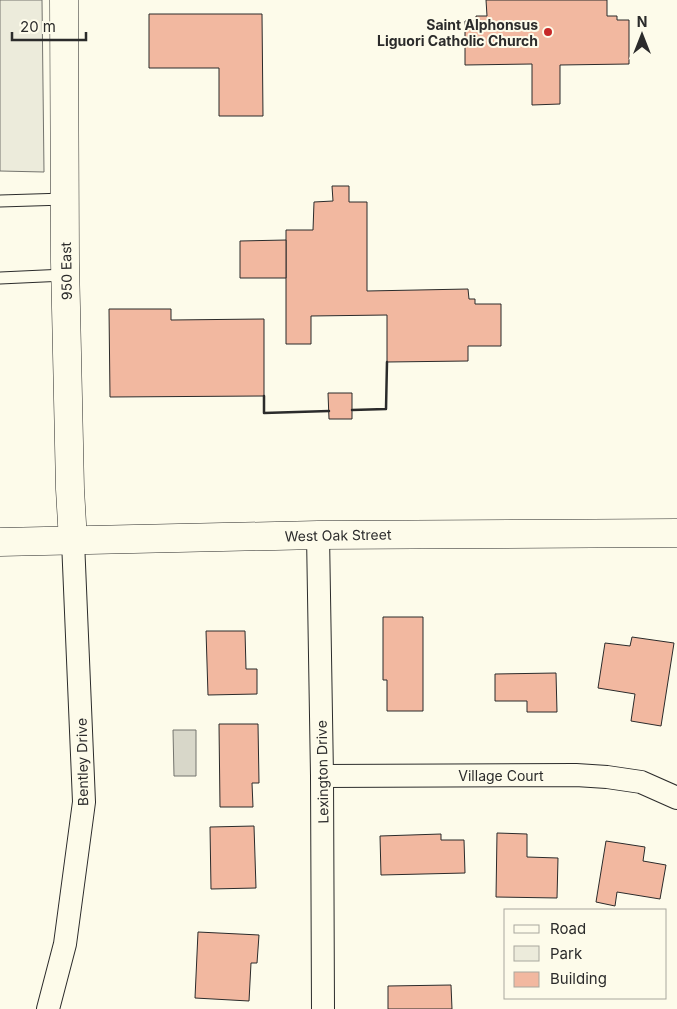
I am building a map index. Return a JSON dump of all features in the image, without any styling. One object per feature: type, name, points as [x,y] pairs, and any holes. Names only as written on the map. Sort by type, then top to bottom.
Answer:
[{"type":"main road","name":"950 East","points":[[64,0],[66,275],[70,489],[73,541]]},
{"type":"main road","name":"West Oak Street","points":[[0,542],[318,535],[677,533]]},
{"type":"street","name":"Lexington Drive","points":[[318,535],[323,1009]]},
{"type":"street","name":"Bentley Drive","points":[[48,1009],[64,944],[84,802],[73,541]]},
{"type":"street","name":"Village Court","points":[[322,776],[576,775],[641,782],[677,798]]},
{"type":"lane","points":[[0,201],[65,198]]},
{"type":"lane","points":[[0,278],[66,275]]},
{"type":"green space","points":[[0,0],[42,0],[44,172],[0,171]]},
{"type":"shaded area","points":[[173,730],[196,730],[196,776],[174,776]]},
{"type":"building","points":[[486,0],[607,0],[607,16],[617,16],[617,20],[629,20],[629,64],[560,65],[560,104],[532,105],[532,64],[465,65],[465,21],[476,21],[476,16],[487,16]]},
{"type":"building","points":[[149,14],[262,14],[263,116],[219,116],[219,68],[149,68]]},
{"type":"building","points":[[332,186],[349,186],[349,202],[367,202],[367,291],[468,289],[469,299],[475,299],[475,304],[501,304],[501,346],[468,346],[468,361],[387,362],[387,315],[311,316],[311,344],[286,344],[286,230],[313,230],[314,202],[333,201]]},
{"type":"building","points":[[286,240],[286,278],[240,278],[240,241]]},
{"type":"building","points":[[109,309],[171,309],[171,320],[264,319],[264,396],[110,397]]},
{"type":"building","points":[[328,393],[352,393],[352,419],[329,419]]},
{"type":"building","points":[[383,617],[423,617],[423,711],[387,711],[387,680],[383,680]]},
{"type":"building","points":[[206,631],[245,631],[246,669],[257,669],[257,694],[208,695]]},
{"type":"building","points":[[632,637],[674,643],[661,726],[631,721],[635,694],[598,688],[605,643],[630,646]]},
{"type":"building","points":[[556,673],[557,712],[527,712],[527,701],[495,701],[495,674]]},
{"type":"building","points":[[219,724],[258,724],[259,783],[252,783],[253,807],[220,807]]},
{"type":"building","points":[[254,826],[256,888],[211,889],[210,827]]},
{"type":"building","points":[[497,833],[527,834],[527,857],[558,858],[557,898],[496,897]]},
{"type":"building","points":[[441,834],[441,840],[464,840],[465,873],[381,875],[380,836]]},
{"type":"building","points":[[606,841],[645,847],[643,861],[666,865],[660,899],[617,892],[615,906],[596,902]]},
{"type":"building","points":[[198,932],[259,935],[257,963],[251,963],[249,1001],[195,998]]},
{"type":"building","points":[[451,985],[452,1009],[388,1009],[388,986]]},
{"type":"wall","points":[[352,410],[386,409],[387,362]]},
{"type":"wall","points":[[264,396],[264,413],[329,411]]},
{"type":"place","name":"Saint Alphonsus Liguori Catholic Church","points":[[548,32]]}]
